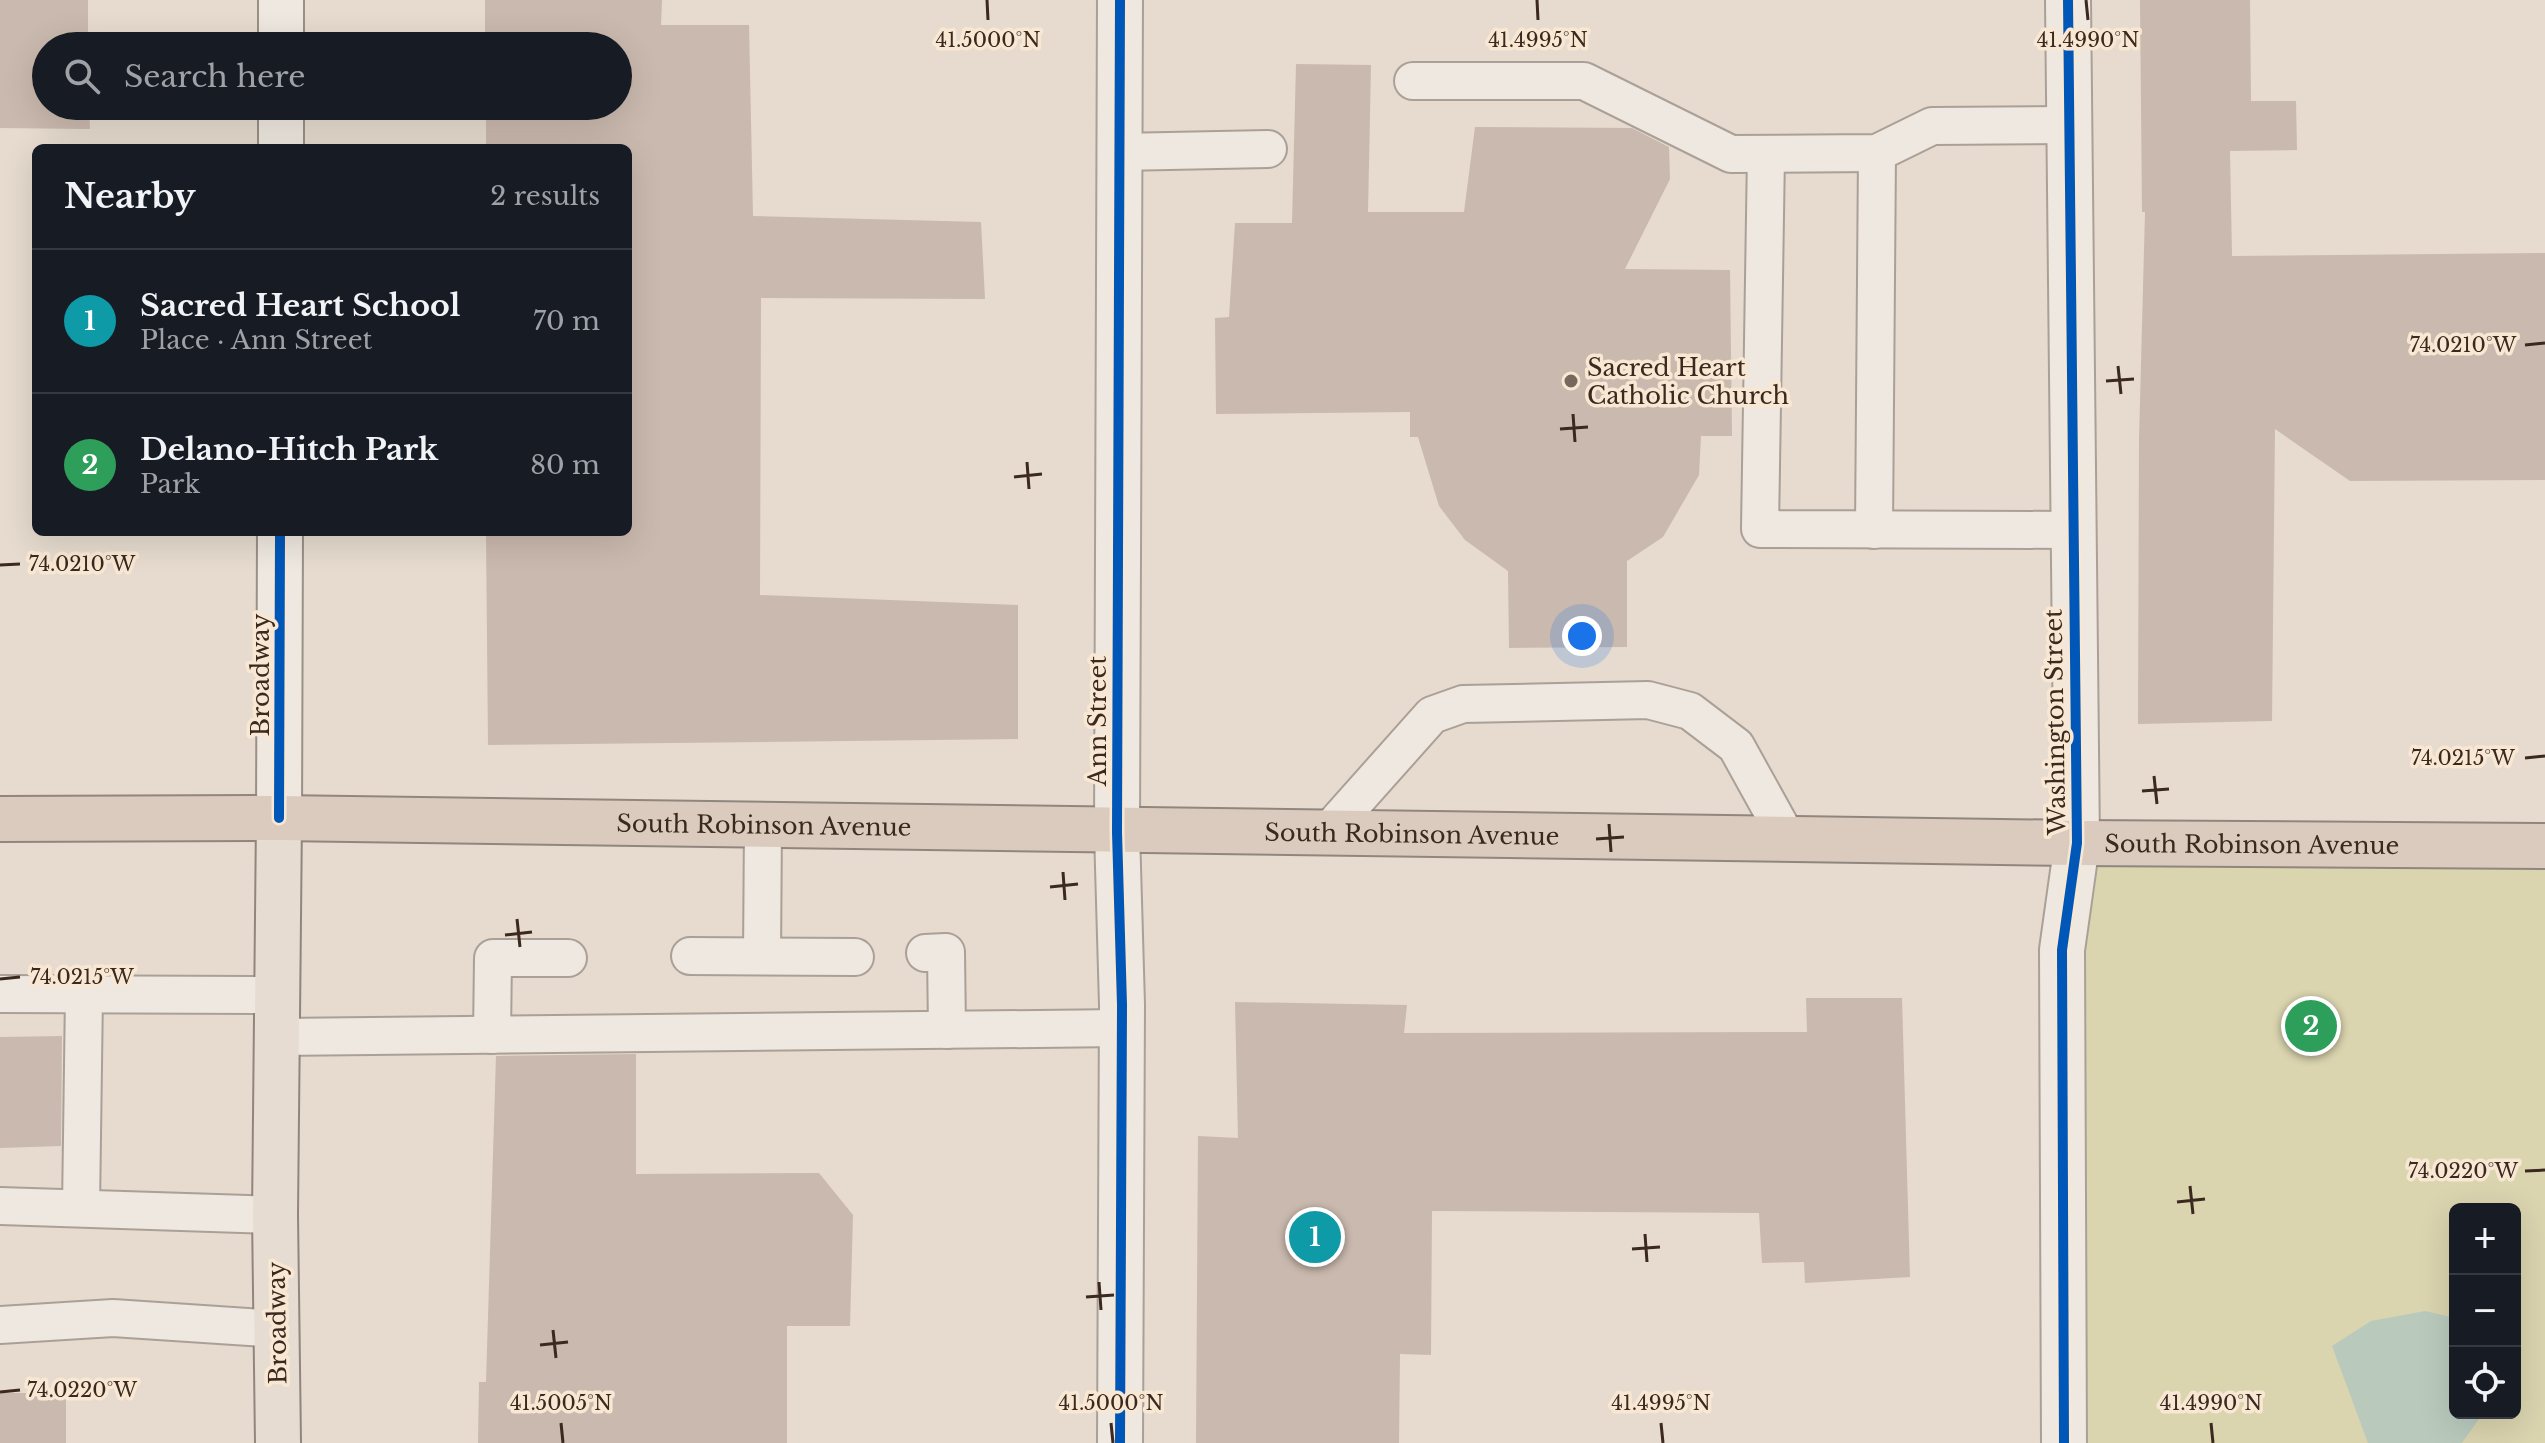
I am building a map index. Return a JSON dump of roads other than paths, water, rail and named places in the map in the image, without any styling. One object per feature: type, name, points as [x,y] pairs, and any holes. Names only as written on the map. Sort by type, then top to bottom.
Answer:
[{"type":"highway","name":"South Robinson Avenue","points":[[0,819],[279,818],[1117,832],[2545,846]]},
{"type":"main road","name":"Broadway","points":[[278,1443],[275,1215],[279,818]]},
{"type":"street","points":[[281,0],[281,32]]},
{"type":"street","name":"Ann Street","points":[[1120,0],[1117,832],[1122,1028],[1120,1443]]},
{"type":"street","name":"Washington Street","points":[[2064,1443],[2062,950],[2077,843],[2068,0]]},
{"type":"street","points":[[281,120],[281,144]]},
{"type":"street","name":"Broadway","points":[[279,818],[280,536]]},
{"type":"lane","points":[[1413,81],[1584,81],[1731,154],[1877,153],[1932,126],[2069,125]]},
{"type":"lane","points":[[1119,152],[1268,149]]},
{"type":"lane","points":[[1874,530],[1877,153]]},
{"type":"lane","points":[[1766,154],[1760,529],[2072,530]]},
{"type":"lane","points":[[1326,834],[1432,715],[1463,704],[1648,700],[1690,711],[1736,746],[1788,840]]},
{"type":"lane","points":[[762,956],[763,824]]},
{"type":"lane","points":[[925,953],[946,952],[947,1030]]},
{"type":"lane","points":[[690,956],[855,957]]},
{"type":"lane","points":[[492,1035],[493,958],[568,958]]},
{"type":"lane","points":[[0,994],[84,994],[278,1016],[492,1035],[1122,1028]]},
{"type":"lane","points":[[81,1208],[84,994]]},
{"type":"lane","points":[[0,1206],[275,1215]]},
{"type":"lane","points":[[0,1325],[113,1318],[278,1329]]},
{"type":"place","name":"Sacred Heart Catholic Church","points":[[1571,381]]},
{"type":"place","name":"Delano-Hitch Park","points":[[2311,1026]]},
{"type":"place","name":"Sacred Heart School","points":[[1315,1237]]}]
